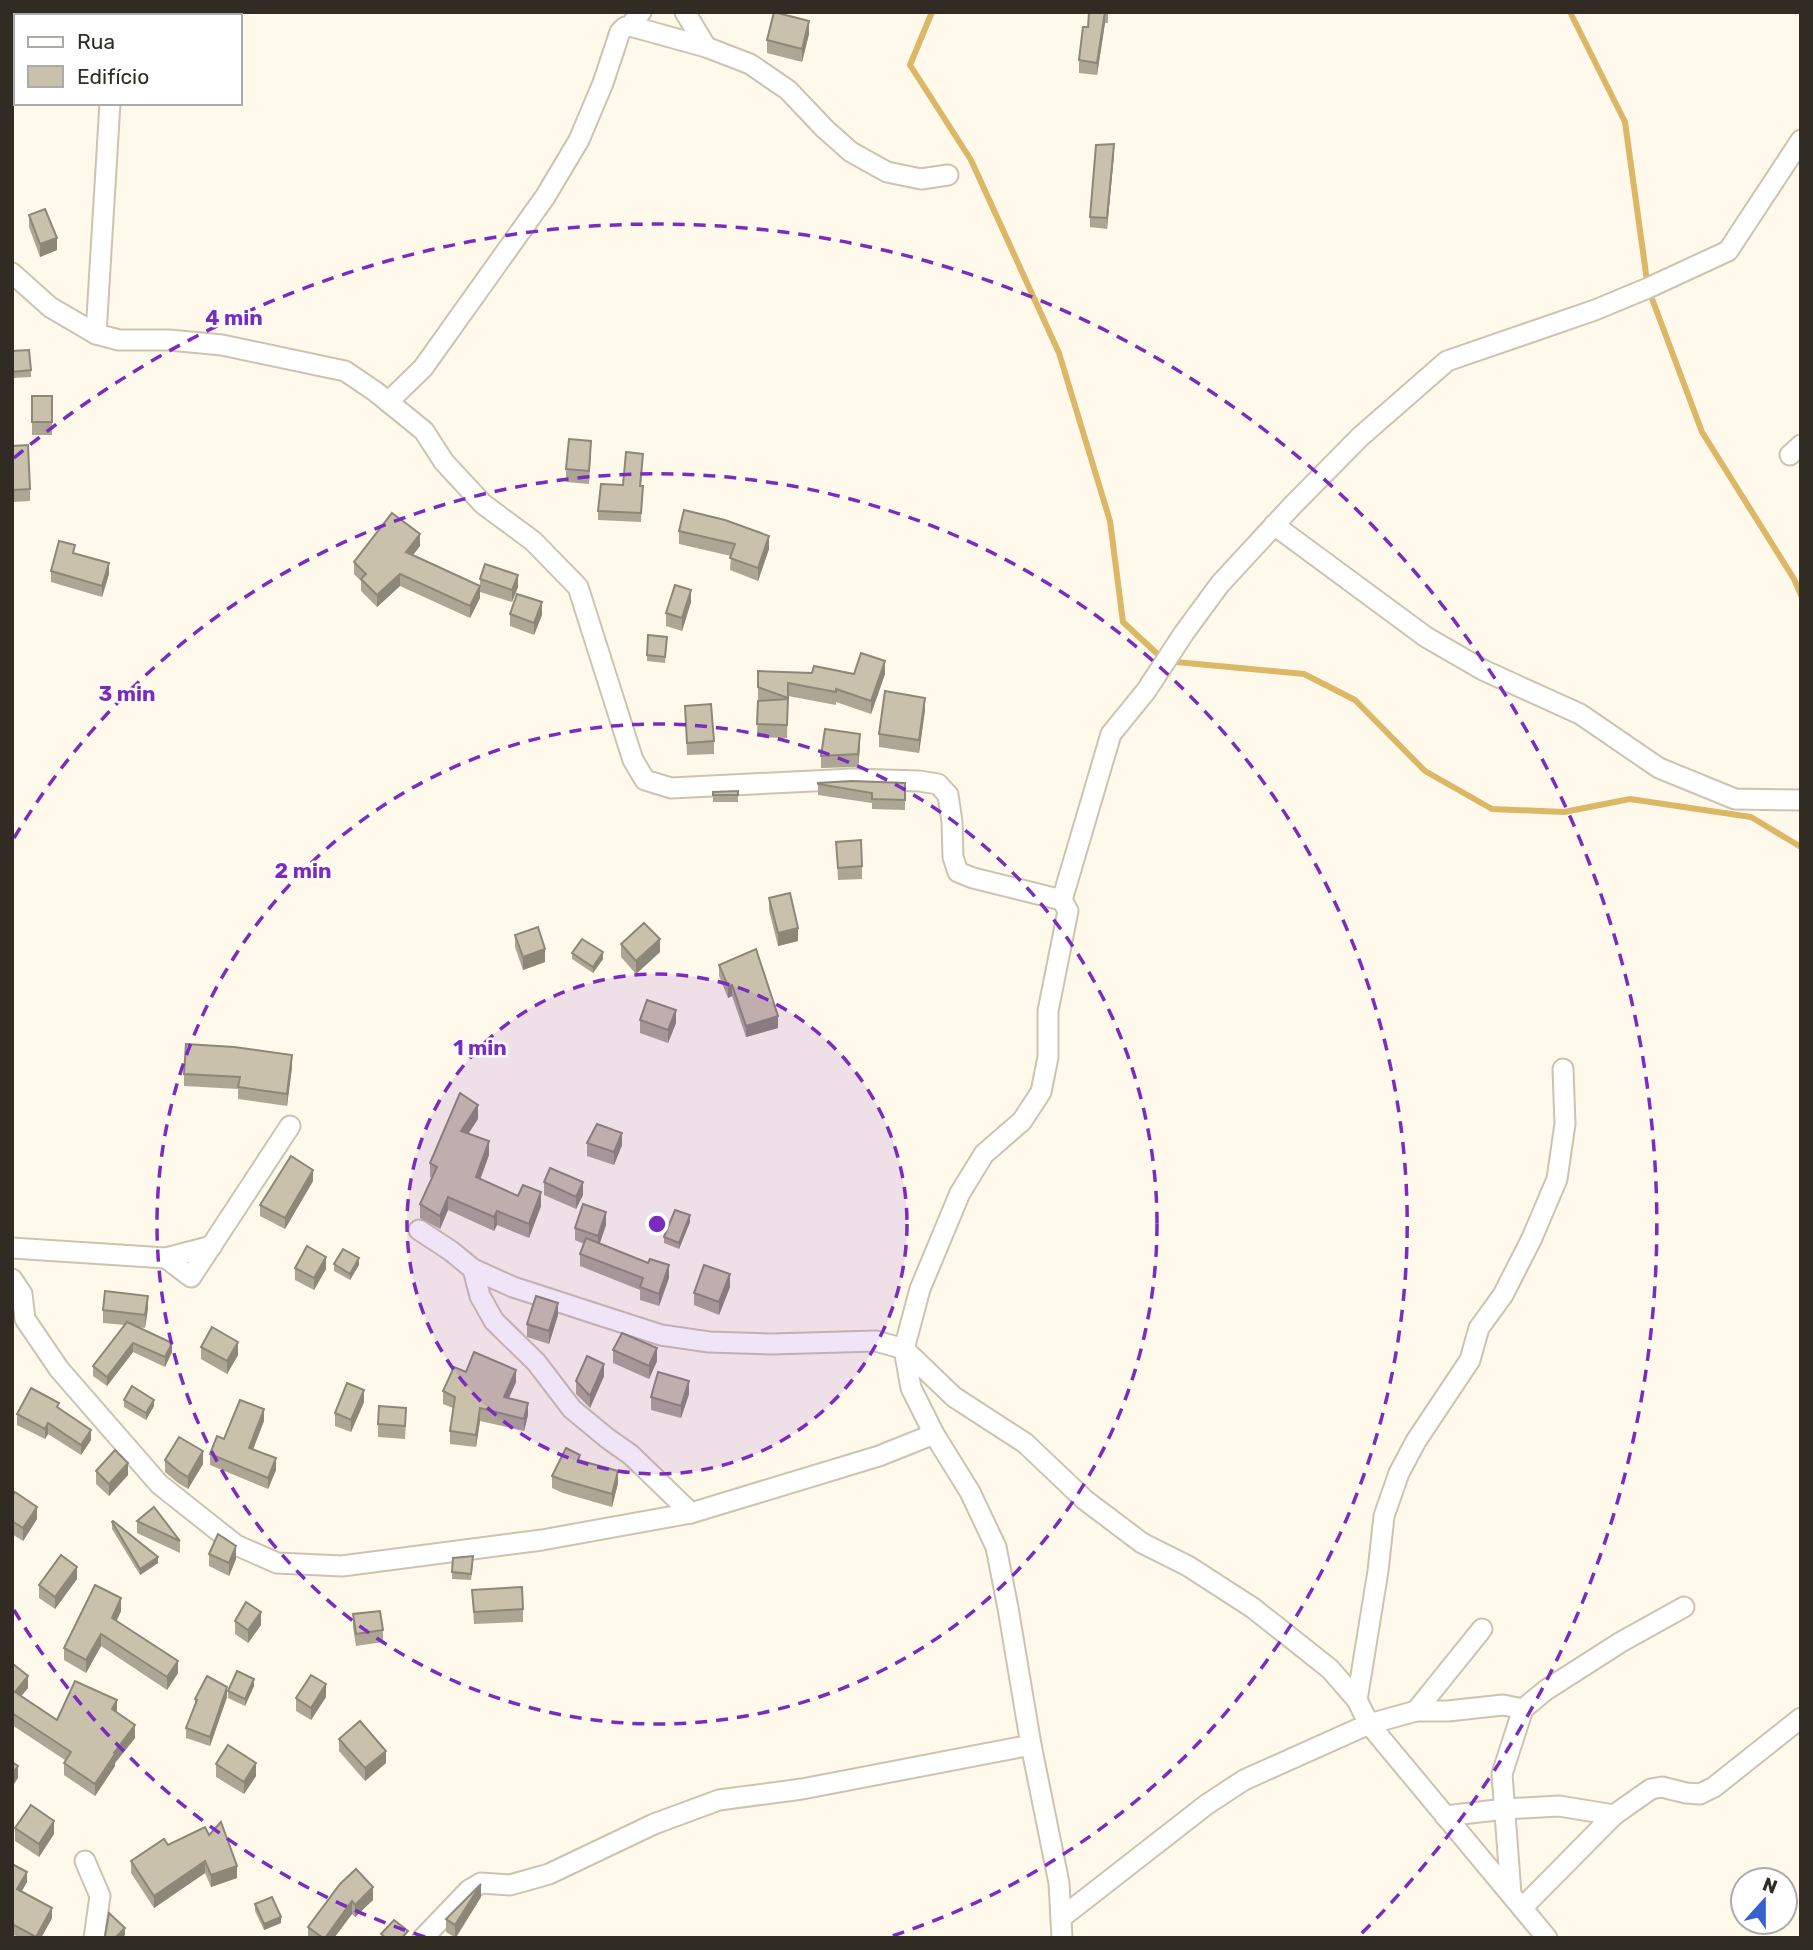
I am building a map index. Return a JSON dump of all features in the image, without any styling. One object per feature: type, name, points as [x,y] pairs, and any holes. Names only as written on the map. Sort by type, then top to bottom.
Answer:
[{"type":"street","points":[[685,12],[706,47]]},
{"type":"street","points":[[388,402],[423,368],[545,197],[579,140],[603,83],[620,32],[635,19],[750,64],[788,90],[851,152],[887,172],[921,179],[948,175]]},
{"type":"street","points":[[96,334],[110,105]]},
{"type":"street","points":[[1062,1928],[1059,1883],[996,1547],[970,1492],[934,1434],[911,1388],[904,1349],[920,1289],[960,1193],[984,1154],[1022,1121],[1041,1092],[1048,1057],[1048,1011],[1068,911],[1062,900],[1111,734],[1146,691],[1220,584],[1360,438],[1447,361],[1595,310],[1728,251],[1801,140]]},
{"type":"street","points":[[12,273],[50,307],[96,334],[119,341],[169,340],[222,345],[345,371],[388,402],[424,431],[444,462],[483,504],[533,541],[578,587],[633,760],[645,780],[671,788],[852,779],[919,781],[937,785],[948,795],[953,857],[958,872],[1062,900]]},
{"type":"street","points":[[1275,525],[1426,636],[1483,670],[1580,714],[1659,768],[1735,799],[1801,800]]},
{"type":"street","points":[[1357,1700],[1384,1516],[1405,1462],[1470,1360],[1479,1328],[1503,1295],[1532,1238],[1556,1180],[1565,1124],[1563,1069]]},
{"type":"street","points":[[12,1248],[166,1258],[191,1277],[290,1126]]},
{"type":"street","points":[[419,1230],[473,1269],[513,1287],[661,1335],[709,1342],[772,1345],[876,1341],[904,1349],[954,1397],[1025,1443],[1085,1500],[1142,1543],[1188,1566],[1253,1608],[1330,1669],[1357,1700],[1368,1724],[1546,1938]]},
{"type":"street","points":[[473,1269],[481,1296],[494,1321],[536,1362],[572,1409],[631,1455],[691,1513]]},
{"type":"street","points":[[12,1279],[22,1294],[25,1320],[59,1369],[159,1484],[236,1545],[277,1563],[342,1566],[542,1540],[691,1513],[879,1456],[934,1434]]},
{"type":"street","points":[[1517,1901],[1502,1774],[1524,1709],[1546,1690],[1621,1642],[1684,1607]]},
{"type":"street","points":[[1416,1711],[1482,1629]]},
{"type":"street","points":[[1062,1928],[1206,1805],[1244,1780],[1368,1724],[1416,1711],[1448,1711],[1503,1705],[1524,1709]]},
{"type":"street","points":[[1517,1901],[1614,1815],[1651,1789],[1662,1787],[1700,1794],[1714,1787],[1801,1718]]},
{"type":"street","points":[[423,1938],[469,1890],[481,1883],[510,1885],[549,1874],[654,1824],[719,1800],[802,1789],[1031,1745]]},
{"type":"street","points":[[1445,1816],[1559,1806],[1614,1815]]},
{"type":"street","points":[[85,1861],[100,1896],[94,1938]]},
{"type":"building","points":[[774,12],[809,21],[802,49],[767,40]]},
{"type":"building","points":[[1089,12],[1105,12],[1097,63],[1079,60],[1083,27],[1088,27]]},
{"type":"building","points":[[1114,144],[1107,218],[1090,217],[1096,145]]},
{"type":"building","points":[[45,209],[57,238],[40,244],[29,215]]},
{"type":"building","points":[[29,350],[31,370],[12,372],[12,351]]},
{"type":"building","points":[[32,396],[52,396],[52,422],[32,422]]},
{"type":"building","points":[[569,439],[591,441],[589,471],[566,469]]},
{"type":"building","points":[[28,445],[30,489],[12,490],[12,446]]},
{"type":"building","points":[[626,452],[643,454],[641,513],[598,511],[601,484],[623,485]]},
{"type":"building","points":[[684,510],[725,520],[769,536],[758,568],[730,558],[735,544],[679,531]]},
{"type":"building","points":[[392,513],[420,534],[406,552],[480,586],[470,606],[400,574],[377,595],[361,579],[366,574],[354,562]]},
{"type":"building","points":[[59,541],[75,545],[73,553],[109,563],[102,586],[51,571]]},
{"type":"building","points":[[485,564],[518,575],[512,590],[480,579]]},
{"type":"building","points":[[675,585],[691,590],[682,618],[666,613]]},
{"type":"building","points":[[517,594],[542,602],[534,623],[510,614]]},
{"type":"building","points":[[648,635],[667,637],[665,657],[647,655]]},
{"type":"building","points":[[861,653],[885,661],[871,701],[836,689],[836,692],[788,683],[788,698],[758,687],[758,671],[812,673],[814,666],[854,674]]},
{"type":"building","points":[[885,691],[925,698],[919,740],[879,734]]},
{"type":"building","points":[[788,699],[787,725],[757,724],[758,701]]},
{"type":"building","points":[[711,704],[714,741],[687,743],[685,706]]},
{"type":"building","points":[[825,729],[860,734],[858,754],[821,756]]},
{"type":"building","points":[[852,781],[905,783],[905,800],[872,799],[872,793],[818,784]]},
{"type":"building","points":[[738,791],[738,795],[713,795],[713,792]]},
{"type":"building","points":[[861,840],[862,866],[838,868],[836,842]]},
{"type":"building","points":[[790,893],[798,928],[778,933],[769,898]]},
{"type":"building","points":[[644,923],[660,939],[636,961],[621,944]]},
{"type":"building","points":[[538,927],[545,949],[523,957],[515,935]]},
{"type":"building","points":[[582,939],[603,952],[593,967],[572,953]]},
{"type":"building","points":[[756,949],[778,1016],[746,1026],[732,985],[728,986],[719,965]]},
{"type":"building","points":[[647,1000],[676,1010],[668,1030],[640,1020]]},
{"type":"building","points":[[186,1044],[292,1055],[287,1094],[238,1087],[240,1077],[184,1074]]},
{"type":"building","points":[[460,1093],[478,1105],[461,1131],[489,1141],[476,1177],[518,1196],[523,1185],[541,1192],[529,1224],[497,1211],[494,1217],[448,1197],[440,1216],[420,1204],[437,1167],[430,1163]]},
{"type":"building","points":[[597,1124],[622,1133],[614,1152],[587,1143]]},
{"type":"building","points":[[291,1156],[313,1170],[285,1218],[260,1205]]},
{"type":"building","points":[[550,1168],[583,1182],[576,1197],[544,1182]]},
{"type":"building","points":[[583,1204],[606,1212],[598,1236],[575,1228]]},
{"type":"building","points":[[675,1210],[690,1215],[679,1243],[664,1237]]},
{"type":"building","points":[[586,1238],[648,1263],[650,1259],[669,1265],[659,1294],[640,1287],[643,1278],[580,1254]]},
{"type":"building","points":[[307,1246],[326,1257],[314,1278],[295,1268]]},
{"type":"building","points":[[343,1249],[359,1258],[350,1274],[334,1264]]},
{"type":"building","points":[[704,1265],[730,1274],[719,1302],[694,1293]]},
{"type":"building","points":[[105,1291],[148,1296],[145,1315],[103,1310]]},
{"type":"building","points":[[536,1296],[558,1303],[549,1331],[527,1324]]},
{"type":"building","points":[[127,1322],[172,1343],[165,1357],[133,1343],[107,1377],[93,1366]]},
{"type":"building","points":[[212,1327],[238,1342],[227,1361],[201,1347]]},
{"type":"building","points":[[622,1333],[657,1348],[649,1366],[613,1350]]},
{"type":"building","points":[[474,1352],[516,1370],[504,1397],[528,1403],[524,1419],[480,1408],[476,1435],[450,1431],[455,1397],[443,1391],[454,1367],[466,1372]]},
{"type":"building","points":[[587,1356],[604,1364],[590,1396],[576,1381]]},
{"type":"building","points":[[658,1372],[689,1381],[681,1406],[651,1397]]},
{"type":"building","points":[[347,1383],[364,1390],[351,1420],[335,1413]]},
{"type":"building","points":[[132,1386],[154,1400],[146,1413],[124,1400]]},
{"type":"building","points":[[31,1388],[59,1403],[57,1407],[91,1430],[81,1445],[48,1423],[45,1429],[17,1414]]},
{"type":"building","points":[[240,1400],[264,1409],[249,1448],[276,1458],[268,1478],[210,1454],[217,1436],[224,1439]]},
{"type":"building","points":[[379,1406],[406,1408],[405,1426],[378,1424]]},
{"type":"building","points":[[179,1437],[203,1451],[188,1477],[165,1460]]},
{"type":"building","points":[[566,1448],[580,1455],[578,1460],[618,1471],[612,1494],[552,1476]]},
{"type":"building","points":[[115,1450],[128,1463],[109,1484],[96,1471]]},
{"type":"building","points":[[15,1492],[37,1507],[23,1528],[12,1521],[12,1496]]},
{"type":"building","points":[[154,1507],[180,1541],[137,1521]]},
{"type":"building","points":[[113,1521],[158,1557],[140,1569]]},
{"type":"building","points":[[218,1534],[236,1546],[229,1563],[209,1554]]},
{"type":"building","points":[[61,1555],[77,1567],[55,1597],[39,1585]]},
{"type":"building","points":[[473,1556],[471,1574],[452,1572],[453,1558]]},
{"type":"building","points":[[95,1585],[121,1598],[112,1618],[178,1661],[167,1677],[101,1634],[86,1660],[64,1648]]},
{"type":"building","points":[[522,1587],[523,1609],[474,1612],[472,1590]]},
{"type":"building","points":[[246,1602],[261,1612],[248,1630],[235,1621]]},
{"type":"building","points":[[380,1611],[383,1630],[356,1634],[353,1614]]},
{"type":"building","points":[[13,1664],[28,1676],[15,1692],[57,1720],[75,1681],[117,1700],[112,1709],[135,1725],[95,1784],[64,1763],[71,1752],[12,1713]]},
{"type":"building","points":[[237,1671],[254,1679],[245,1699],[228,1691]]},
{"type":"building","points":[[311,1675],[326,1684],[311,1708],[296,1698]]},
{"type":"building","points":[[207,1676],[227,1687],[210,1737],[186,1728],[197,1700],[195,1699]]},
{"type":"building","points":[[360,1721],[386,1751],[365,1768],[339,1739]]},
{"type":"building","points":[[228,1745],[256,1763],[244,1782],[216,1764]]},
{"type":"building","points":[[12,1762],[18,1766],[12,1774]]},
{"type":"building","points":[[31,1805],[54,1821],[39,1844],[15,1828]]},
{"type":"building","points":[[221,1822],[237,1866],[211,1875],[205,1861],[154,1896],[131,1861],[164,1839],[168,1845],[205,1827],[209,1835]]},
{"type":"building","points":[[12,1864],[27,1872],[17,1889],[52,1908],[36,1937],[12,1924]]},
{"type":"building","points":[[356,1869],[373,1887],[355,1905],[352,1901],[323,1938],[308,1927],[340,1884]]},
{"type":"building","points":[[481,1884],[455,1925],[446,1919]]},
{"type":"building","points":[[272,1897],[281,1917],[264,1924],[255,1904]]},
{"type":"building","points":[[109,1913],[125,1928],[115,1938],[105,1936]]},
{"type":"building","points":[[394,1920],[408,1931],[402,1938],[386,1938],[381,1934]]},
{"type":"waterway","points":[[932,12],[910,65],[971,160],[1059,353],[1110,521],[1123,622],[1165,661],[1304,674],[1355,700],[1425,771],[1492,809],[1564,812],[1630,799],[1751,817],[1801,847]]},
{"type":"waterway","points":[[1570,12],[1625,122],[1648,288],[1702,432],[1794,579],[1801,595]]}]
